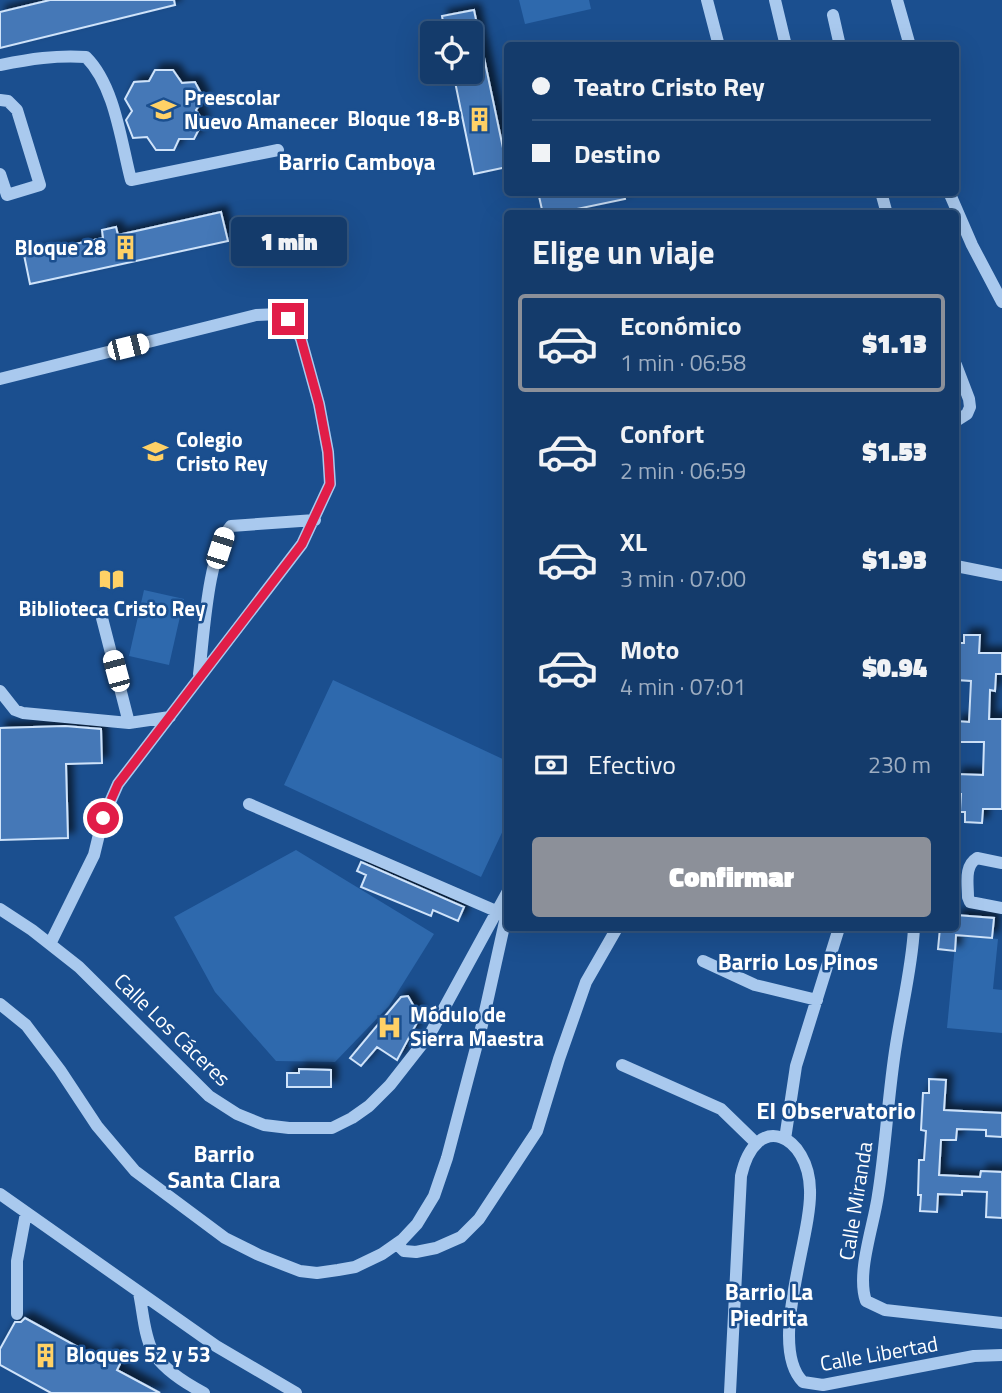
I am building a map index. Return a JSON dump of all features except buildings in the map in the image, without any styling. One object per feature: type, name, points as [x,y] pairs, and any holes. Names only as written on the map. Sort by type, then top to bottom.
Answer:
[{"type":"street","points":[[707,0],[718,42]]},
{"type":"street","points":[[775,0],[785,42]]},
{"type":"street","points":[[897,0],[909,42]]},
{"type":"street","points":[[833,15],[839,42]]},
{"type":"street","points":[[0,65],[60,55],[86,57],[106,84],[131,180],[278,150]]},
{"type":"street","points":[[0,100],[8,102],[17,110],[40,185],[8,195],[0,174]]},
{"type":"street","points":[[959,215],[1002,302]]},
{"type":"street","points":[[0,379],[256,315],[280,314],[296,328],[301,339],[319,404],[328,452],[330,484],[302,544],[118,784],[110,798],[94,855],[50,944]]},
{"type":"street","points":[[959,374],[970,407],[967,414],[959,419]]},
{"type":"street","points":[[198,678],[213,573],[225,533],[231,526],[315,520]]},
{"type":"street","points":[[959,567],[1002,575]]},
{"type":"street","points":[[102,618],[129,723]]},
{"type":"street","points":[[0,691],[15,710],[23,713],[129,723],[170,717]]},
{"type":"street","points":[[0,1004],[26,1025],[97,1126],[135,1171],[225,1238],[292,1269],[317,1273],[355,1267],[397,1244],[417,1224],[440,1182],[482,1025],[502,910],[249,804]]},
{"type":"street","points":[[1002,863],[977,858],[972,861],[969,866],[968,897],[970,902],[1002,908]]},
{"type":"street","name":"Calle Los Cáceres","points":[[0,909],[79,967],[209,1096],[237,1115],[264,1125],[289,1128],[332,1128],[369,1106],[430,1034],[502,910]]},
{"type":"street","points":[[397,1244],[404,1251],[416,1252],[436,1248],[461,1237],[479,1219],[537,1131],[586,982],[615,931]]},
{"type":"street","points":[[730,1393],[744,1160],[756,1143],[767,1136],[785,1139],[796,1066],[838,931]]},
{"type":"street","name":"Calle Miranda","points":[[914,931],[909,976],[895,1046],[878,1196],[862,1278],[863,1292],[866,1301],[885,1310],[1002,1323]]},
{"type":"street","points":[[703,961],[755,985],[817,1000]]},
{"type":"street","points":[[622,1065],[721,1109],[756,1143]]},
{"type":"street","name":"Calle Libertad","points":[[785,1139],[799,1152],[810,1179],[809,1208],[789,1330],[791,1366],[803,1382],[823,1385],[974,1356],[1002,1355]]},
{"type":"street","points":[[0,1194],[216,1346],[296,1393]]},
{"type":"street","points":[[17,1314],[17,1261],[26,1213]]},
{"type":"street","points":[[139,1293],[154,1353],[162,1363],[204,1393]]},
{"type":"shaded area","points":[[519,0],[589,0],[591,9],[525,24]]},
{"type":"shaded area","points":[[144,590],[184,599],[169,665],[129,656]]},
{"type":"shaded area","points":[[333,680],[504,760],[504,828],[481,877],[284,785]]},
{"type":"shaded area","points":[[296,850],[434,934],[389,1006],[335,1062],[276,1061],[215,992],[174,917]]},
{"type":"shaded area","points":[[956,935],[998,939],[993,989],[1002,990],[1002,1033],[947,1028]]},
{"type":"place","name":"Preescolar Nuevo Amanecer","points":[[164,110]]},
{"type":"place","name":"Bloque 18-B","points":[[480,119]]},
{"type":"place","name":"Bloque 28","points":[[126,248]]},
{"type":"place","name":"Colegio Cristo Rey","points":[[156,452]]},
{"type":"place","name":"Biblioteca Cristo Rey","points":[[112,580]]},
{"type":"place","name":"Módulo de Sierra Maestra","points":[[390,1027]]},
{"type":"place","name":"Bloques 52 y 53","points":[[46,1355]]},
{"type":"district","name":"Barrio Camboya","points":[[357,162]]},
{"type":"district","name":"Barrio Los Pinos","points":[[798,962]]},
{"type":"district","name":"El Observatorio","points":[[836,1111]]},
{"type":"district","name":"Barrio Santa Clara","points":[[224,1167]]},
{"type":"district","name":"Barrio La Piedrita","points":[[769,1305]]},
{"type":"route","points":[[103,818],[118,784],[302,544],[330,484],[331,471],[319,404],[301,339],[288,319]]}]
